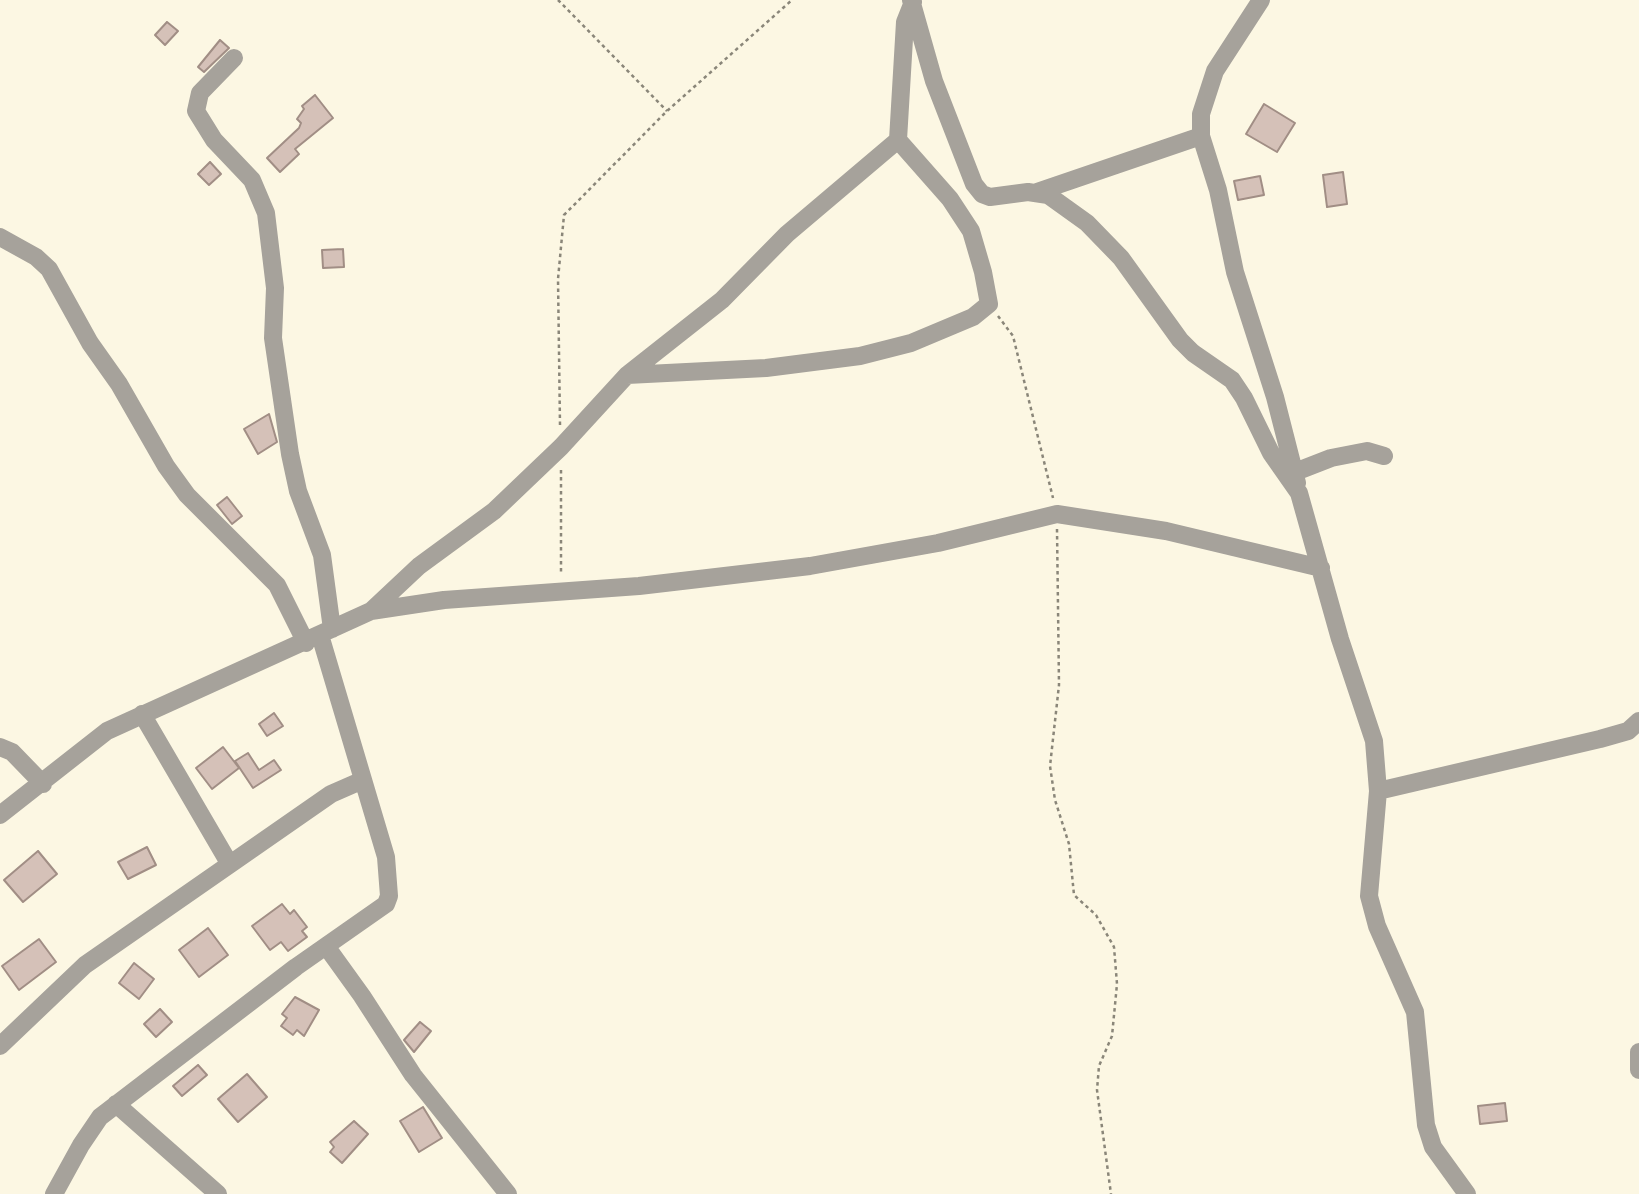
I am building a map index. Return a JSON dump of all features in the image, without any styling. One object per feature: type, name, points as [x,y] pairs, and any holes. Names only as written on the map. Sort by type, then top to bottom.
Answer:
[{"type":"street","points":[[1261,0],[1215,71],[1201,114],[1201,136],[1218,190],[1235,272],[1275,397],[1299,493],[1374,741],[1378,791],[1369,896],[1377,926],[1415,1012],[1426,1125],[1433,1147],[1467,1194]]},
{"type":"street","points":[[912,3],[934,81],[974,184],[982,194],[990,197],[1037,192],[1201,136]]},
{"type":"street","points":[[627,375],[766,368],[859,356],[911,343],[973,317],[989,304],[984,272],[971,231],[950,199],[898,140],[905,22],[912,3]]},
{"type":"street","points":[[54,1194],[80,1145],[100,1117],[326,946],[378,911],[389,896],[386,857],[319,636],[322,555],[298,491],[290,454],[273,338],[275,288],[265,212],[252,180],[214,140],[196,111],[200,93],[234,58]]},
{"type":"street","points":[[371,611],[419,566],[495,512],[561,447],[627,375],[722,300],[788,233],[898,140]]},
{"type":"street","points":[[1037,192],[1061,201],[1087,223],[1121,258],[1180,340],[1193,353],[1232,380],[1244,398],[1271,453],[1299,493]]},
{"type":"street","points":[[0,237],[36,257],[49,269],[90,343],[119,384],[166,466],[187,495],[277,585],[319,636]]},
{"type":"street","points":[[1295,472],[1331,458],[1355,453],[1367,451],[1384,456]]},
{"type":"street","points":[[0,815],[43,784],[70,758],[107,731],[371,611],[444,600],[561,593],[810,566],[938,543],[1057,513],[1166,531],[1321,568]]},
{"type":"street","points":[[142,714],[229,863]]},
{"type":"street","points":[[1378,791],[1600,740],[1628,730],[1639,722]]},
{"type":"street","points":[[0,747],[12,752],[43,784]]},
{"type":"street","points":[[0,1046],[85,965],[331,794],[363,780]]},
{"type":"street","points":[[326,946],[413,1075],[508,1194]]},
{"type":"street","points":[[1639,1052],[1639,1070]]},
{"type":"street","points":[[116,1104],[218,1194]]},
{"type":"path","points":[[558,0],[667,111]]},
{"type":"path","points":[[561,593],[558,279],[564,215],[667,111],[792,0]]},
{"type":"path","points":[[989,304],[1013,336],[1057,513],[1059,685],[1050,766],[1055,800],[1069,844],[1074,895],[1096,915],[1114,947],[1117,984],[1112,1036],[1099,1066],[1097,1090],[1111,1194]]},
{"type":"building","points":[[167,22],[178,31],[165,45],[155,35]]},
{"type":"building","points":[[220,40],[229,48],[204,72],[198,67]]},
{"type":"building","points":[[315,95],[333,118],[295,149],[299,154],[280,172],[267,158],[299,128],[301,123],[297,119],[304,109],[302,106]]},
{"type":"building","points":[[1264,104],[1295,123],[1277,152],[1246,134]]},
{"type":"building","points":[[210,162],[221,174],[209,185],[198,174]]},
{"type":"building","points":[[1343,172],[1347,204],[1327,207],[1323,175]]},
{"type":"building","points":[[1260,176],[1264,195],[1238,200],[1234,181]]},
{"type":"building","points":[[343,249],[344,267],[323,268],[322,250]]},
{"type":"building","points":[[269,414],[277,442],[258,454],[244,429]]},
{"type":"building","points":[[227,497],[242,516],[232,524],[217,505]]},
{"type":"building","points":[[274,713],[283,726],[267,736],[259,724]]},
{"type":"building","points":[[223,747],[239,768],[212,789],[196,768]]},
{"type":"building","points":[[248,753],[259,770],[274,760],[281,770],[253,788],[235,761]]},
{"type":"building","points":[[147,847],[156,865],[128,879],[118,862]]},
{"type":"building","points":[[38,851],[57,874],[23,902],[4,880]]},
{"type":"building","points":[[282,904],[290,914],[294,910],[307,927],[302,931],[307,937],[288,951],[281,942],[270,950],[252,926]]},
{"type":"building","points":[[208,928],[228,955],[199,977],[179,950]]},
{"type":"building","points":[[39,939],[56,962],[19,990],[2,966]]},
{"type":"building","points":[[134,963],[154,979],[139,999],[119,983]]},
{"type":"building","points":[[295,997],[319,1010],[304,1036],[297,1030],[293,1035],[281,1026],[287,1018],[282,1014]]},
{"type":"building","points":[[160,1009],[172,1022],[156,1037],[144,1024]]},
{"type":"building","points":[[420,1022],[431,1031],[414,1052],[404,1040]]},
{"type":"building","points":[[198,1065],[207,1075],[182,1096],[173,1086]]},
{"type":"building","points":[[247,1074],[267,1097],[238,1122],[218,1099]]},
{"type":"building","points":[[1505,1103],[1507,1121],[1480,1124],[1478,1106]]},
{"type":"building","points":[[423,1107],[442,1138],[419,1152],[400,1121]]},
{"type":"building","points":[[354,1121],[368,1134],[342,1163],[330,1152],[334,1147],[330,1142]]}]
